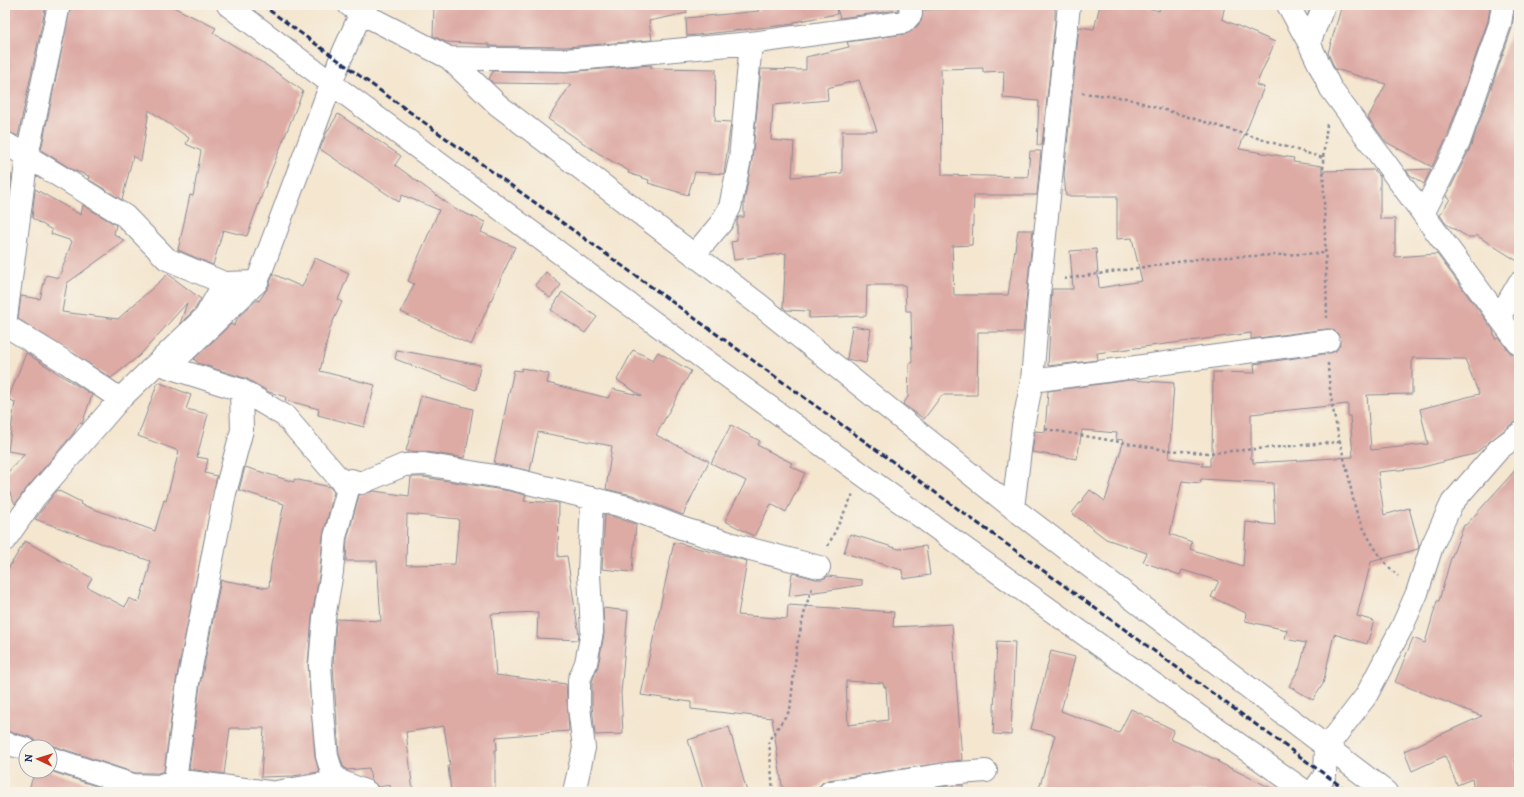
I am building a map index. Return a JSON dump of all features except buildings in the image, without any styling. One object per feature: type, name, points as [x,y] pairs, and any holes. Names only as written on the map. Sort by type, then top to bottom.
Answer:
[{"type":"street","points":[[59,5],[27,156],[5,325],[67,363],[120,399]]},
{"type":"street","points":[[228,5],[331,85],[863,474],[1120,661],[1306,792]]},
{"type":"street","points":[[449,58],[566,60],[751,43],[904,22],[911,14],[910,5]]},
{"type":"street","points":[[1012,508],[1023,426],[1032,381],[1040,283],[1062,91],[1069,5]]},
{"type":"street","points":[[1288,5],[1309,43],[1331,89],[1500,316],[1519,344]]},
{"type":"street","points":[[1309,43],[1324,5]]},
{"type":"street","points":[[1423,214],[1459,142],[1498,31],[1503,5]]},
{"type":"street","points":[[348,489],[285,416],[241,390],[168,367],[257,282],[359,8],[449,58],[498,105],[761,306],[1012,508],[1326,748],[1386,792]]},
{"type":"street","points":[[694,255],[722,222],[730,207],[740,159],[751,43]]},
{"type":"street","points":[[5,143],[124,216],[167,259],[224,283],[257,282]]},
{"type":"street","points":[[5,540],[35,497],[120,399],[205,317],[224,283]]},
{"type":"street","points":[[1500,316],[1519,283]]},
{"type":"street","points":[[1032,381],[1328,341]]},
{"type":"street","points":[[175,780],[188,683],[225,493],[242,430],[241,390]]},
{"type":"street","points":[[1313,792],[1325,775],[1326,748],[1366,696],[1417,594],[1432,546],[1452,502],[1499,449],[1519,434]]},
{"type":"street","points":[[367,792],[340,781],[332,773],[326,756],[320,665],[324,618],[332,572],[335,537],[351,480],[361,483],[404,465],[424,464],[512,479],[627,508],[681,528],[738,546],[819,567]]},
{"type":"street","points":[[574,792],[584,748],[579,707],[579,680],[586,663],[592,632],[589,574],[592,498]]},
{"type":"street","points":[[5,743],[18,747]]},
{"type":"street","points":[[58,761],[133,785],[159,786],[175,780],[269,792]]},
{"type":"street","points":[[830,792],[946,774],[986,770]]},
{"type":"street","points":[[276,792],[340,781]]},
{"type":"path","points":[[1062,91],[1126,98],[1323,158]]},
{"type":"path","points":[[1040,283],[1204,258],[1326,253]]},
{"type":"path","points":[[1023,426],[1166,450],[1208,453],[1340,442]]},
{"type":"path","points":[[773,792],[769,740],[790,710],[799,639],[806,606],[819,567],[863,474]]},
{"type":"railway","points":[[262,5],[1349,792]]}]
